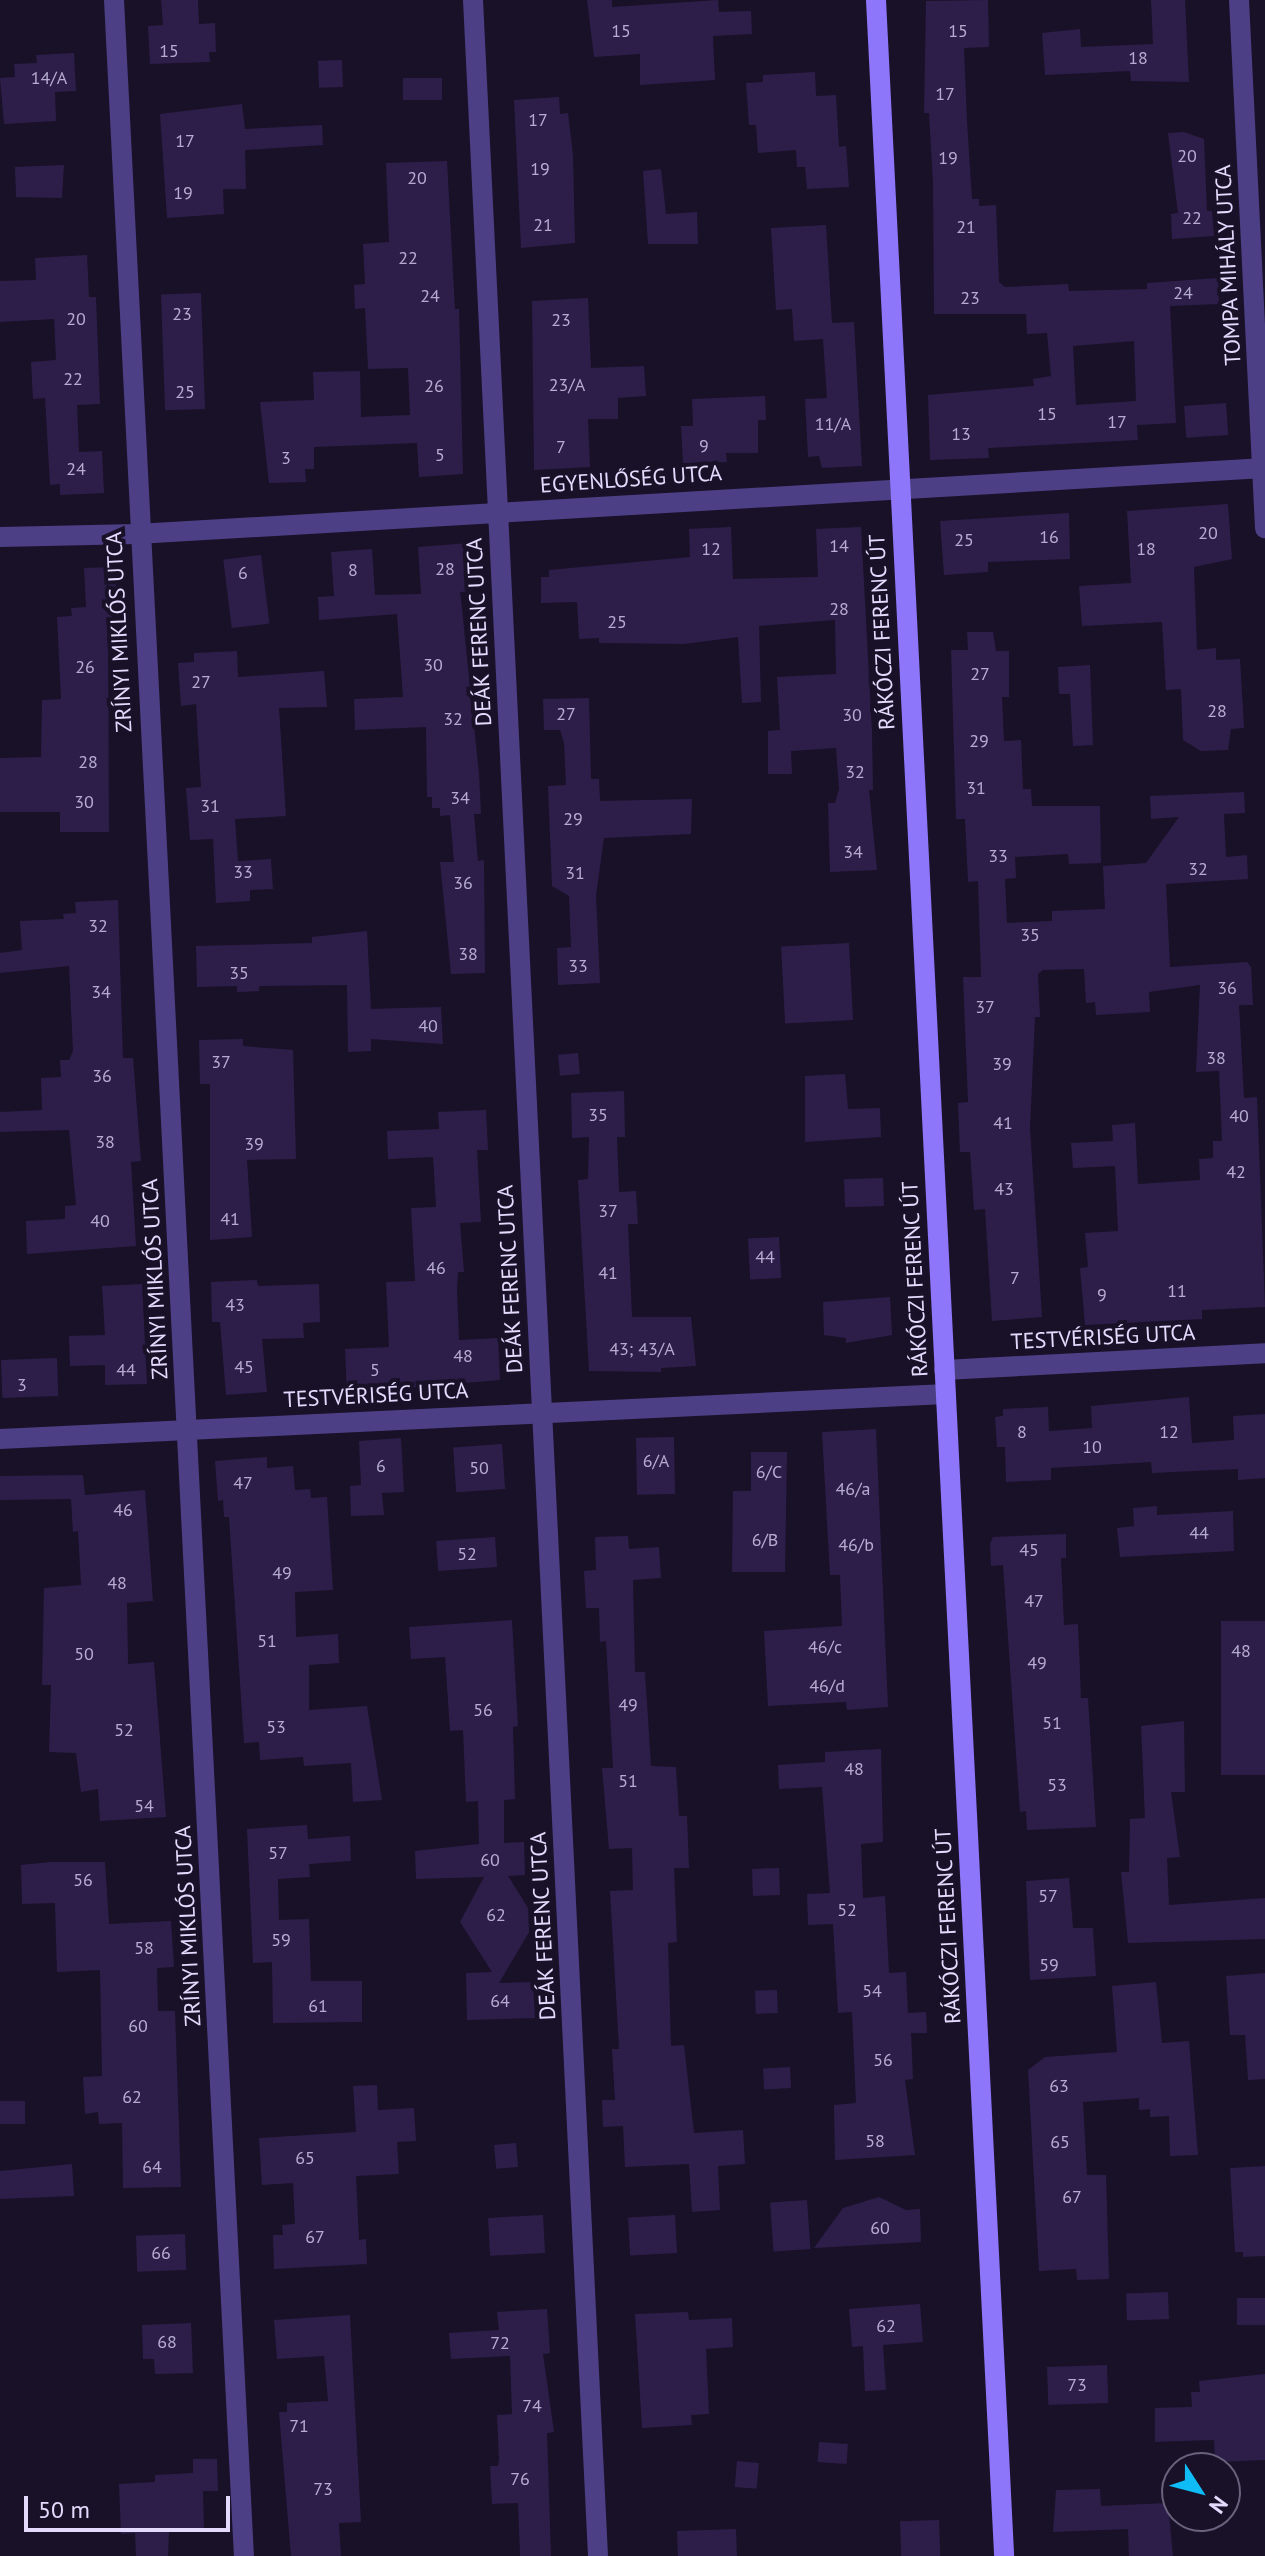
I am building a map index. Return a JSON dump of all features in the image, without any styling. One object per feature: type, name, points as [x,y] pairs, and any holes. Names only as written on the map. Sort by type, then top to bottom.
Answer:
[{"type":"street","name":"ZRÍNYI MIKLÓS UTCA","points":[[114,0],[137,534],[187,1428],[244,2556]]},
{"type":"street","name":"DEÁK FERENC UTCA","points":[[473,0],[598,2556]]},
{"type":"street","name":"RÁKÓCZI FERENC ÚT","points":[[876,0],[1004,2556]]},
{"type":"street","name":"TOMPA MIHÁLY UTCA","points":[[1239,0],[1265,528]]},
{"type":"street","name":"EGYENLŐSÉG UTCA","points":[[0,537],[137,534],[898,487],[1264,468]]},
{"type":"street","name":"TESTVÉRISÉG UTCA","points":[[944,1370],[1265,1353]]},
{"type":"street","name":"TESTVÉRISÉG UTCA","points":[[0,1439],[946,1394]]},
{"type":"building","points":[[161,0],[198,0],[199,24],[215,23],[216,52],[209,52],[210,62],[150,64],[148,26],[163,25]]},
{"type":"building","points":[[587,0],[612,0],[612,7],[718,0],[719,12],[751,11],[752,34],[713,36],[715,80],[640,85],[640,54],[594,57]]},
{"type":"building","points":[[988,0],[989,47],[964,48],[972,199],[979,199],[979,206],[996,205],[999,282],[1005,287],[1068,284],[1069,291],[1147,289],[1147,283],[1218,278],[1219,304],[1170,306],[1176,423],[1137,425],[1138,440],[988,448],[989,458],[930,460],[928,395],[1034,386],[1033,379],[1051,376],[1047,333],[1027,334],[1026,314],[934,314],[933,183],[929,113],[924,113],[926,1]],"holes":[[[1134,341],[1136,401],[1076,405],[1073,346]]]},
{"type":"building","points":[[1151,0],[1185,0],[1189,82],[1131,81],[1130,71],[1045,75],[1042,33],[1080,29],[1081,47],[1153,44]]},
{"type":"building","points":[[74,53],[76,91],[55,92],[56,121],[4,124],[0,78],[15,77],[14,64],[37,63],[36,55]]},
{"type":"building","points":[[342,60],[343,87],[319,88],[318,61]]},
{"type":"building","points":[[815,72],[816,96],[836,95],[839,147],[846,146],[849,187],[807,189],[805,167],[797,167],[796,150],[758,153],[756,125],[749,125],[746,83],[763,82],[763,75]]},
{"type":"building","points":[[403,78],[442,78],[442,100],[403,100]]},
{"type":"building","points":[[559,97],[560,114],[568,113],[573,155],[575,243],[521,248],[514,100]]},
{"type":"building","points":[[242,104],[245,129],[322,125],[323,145],[245,150],[246,189],[223,189],[224,214],[167,218],[160,114]]},
{"type":"building","points":[[1184,132],[1204,139],[1207,211],[1212,211],[1214,236],[1172,239],[1171,214],[1178,213],[1168,133]]},
{"type":"building","points":[[447,161],[455,309],[459,309],[463,474],[419,477],[417,443],[314,447],[314,469],[305,469],[306,482],[269,483],[260,402],[314,400],[313,372],[360,371],[361,417],[410,415],[408,368],[368,369],[365,308],[355,309],[354,285],[365,284],[363,244],[389,242],[386,163]]},
{"type":"building","points":[[64,165],[62,198],[16,197],[15,167]]},
{"type":"building","points":[[661,169],[666,214],[697,212],[698,244],[648,244],[643,171]]},
{"type":"building","points":[[826,225],[832,323],[854,322],[862,466],[822,468],[819,456],[808,457],[805,399],[827,398],[823,339],[794,341],[792,309],[776,310],[771,228]]},
{"type":"building","points":[[87,255],[89,297],[96,297],[100,404],[77,405],[79,452],[102,451],[104,493],[60,495],[60,484],[50,485],[45,398],[33,399],[31,362],[56,360],[54,319],[0,322],[0,281],[36,280],[35,258]]},
{"type":"building","points":[[201,293],[205,409],[165,410],[161,294]]},
{"type":"building","points":[[588,298],[591,368],[644,366],[646,396],[618,398],[618,419],[588,419],[590,467],[534,470],[532,301]]},
{"type":"building","points":[[765,396],[766,420],[758,420],[758,453],[726,453],[727,462],[683,464],[681,426],[693,426],[692,399]]},
{"type":"building","points":[[1226,403],[1228,435],[1186,438],[1184,406]]},
{"type":"building","points":[[1228,504],[1232,559],[1194,567],[1197,650],[1216,648],[1216,660],[1240,659],[1244,728],[1231,729],[1228,750],[1201,751],[1183,740],[1181,689],[1166,690],[1162,622],[1082,626],[1079,586],[1131,583],[1127,511]]},
{"type":"building","points":[[1069,513],[1070,559],[988,562],[988,572],[944,575],[940,521]]},
{"type":"building","points":[[731,527],[733,579],[818,577],[816,529],[861,527],[872,732],[873,790],[869,790],[877,870],[830,872],[828,803],[835,803],[839,789],[836,748],[791,751],[792,774],[768,774],[768,731],[780,730],[777,677],[836,674],[835,620],[759,626],[761,702],[742,703],[738,637],[684,644],[599,643],[599,638],[579,639],[577,602],[541,603],[541,577],[549,577],[549,570],[690,557],[689,529]]},
{"type":"building","points":[[469,543],[472,591],[460,592],[479,774],[481,814],[474,814],[478,861],[484,860],[485,973],[451,974],[440,862],[454,862],[450,815],[440,816],[440,808],[432,808],[432,797],[427,797],[426,727],[355,730],[354,699],[403,697],[397,614],[319,620],[318,597],[334,596],[331,552],[372,549],[375,595],[421,594],[418,547]]},
{"type":"building","points":[[261,555],[269,623],[232,628],[223,560]]},
{"type":"building","points":[[115,567],[117,618],[108,619],[109,832],[60,832],[60,812],[0,812],[0,758],[41,757],[42,700],[61,699],[57,617],[72,616],[71,608],[86,607],[84,568]]},
{"type":"building","points":[[967,632],[993,632],[996,651],[1009,651],[1009,697],[1002,697],[1004,741],[1021,740],[1023,789],[1031,789],[1032,806],[1100,806],[1101,863],[1069,864],[1068,854],[1015,857],[1016,878],[1005,879],[1007,923],[1052,921],[1052,911],[1105,909],[1103,866],[1146,863],[1179,817],[1151,819],[1150,796],[1244,792],[1245,813],[1224,814],[1226,857],[1247,855],[1248,879],[1166,884],[1170,967],[1247,962],[1251,967],[1253,1005],[1239,1005],[1244,1098],[1257,1097],[1265,1307],[1202,1310],[1202,1319],[1085,1325],[1080,1268],[1088,1267],[1085,1233],[1118,1231],[1115,1166],[1073,1168],[1071,1143],[1113,1141],[1112,1125],[1135,1123],[1138,1184],[1200,1180],[1199,1159],[1213,1158],[1213,1141],[1222,1141],[1219,1071],[1196,1072],[1200,985],[1149,992],[1150,1012],[1096,1015],[1095,1002],[1086,1003],[1084,969],[1043,970],[1038,974],[1040,1017],[1035,1017],[1030,1128],[1042,1317],[992,1321],[985,1209],[974,1210],[970,1152],[960,1152],[958,1103],[968,1102],[963,977],[981,977],[978,881],[968,882],[965,819],[956,819],[951,650],[968,650]]},
{"type":"building","points":[[237,651],[238,677],[324,671],[327,707],[279,708],[286,816],[235,819],[238,861],[271,859],[273,889],[250,890],[250,901],[216,903],[213,839],[190,840],[186,788],[201,787],[196,704],[181,706],[178,663],[194,662],[194,653]]},
{"type":"building","points":[[1090,665],[1093,745],[1073,746],[1070,694],[1059,694],[1058,667]]},
{"type":"building","points":[[589,698],[591,779],[599,779],[600,801],[692,799],[691,834],[604,838],[596,895],[600,983],[558,985],[557,948],[571,947],[569,896],[552,886],[548,786],[566,785],[564,743],[560,730],[544,730],[543,699]]},
{"type":"building","points":[[118,900],[123,1058],[133,1058],[141,1161],[131,1162],[136,1246],[27,1254],[26,1221],[65,1219],[65,1206],[76,1205],[69,1130],[0,1132],[0,1112],[42,1110],[41,1078],[61,1077],[60,1060],[69,1060],[73,1051],[69,966],[0,973],[0,953],[22,950],[20,921],[64,919],[63,914],[76,913],[75,902]]},
{"type":"building","points":[[367,931],[371,1009],[441,1007],[443,1044],[371,1039],[371,1051],[348,1052],[347,985],[259,986],[259,991],[237,992],[237,986],[197,987],[196,946],[312,943],[312,937]]},
{"type":"building","points":[[849,943],[853,1020],[785,1023],[781,947]]},
{"type":"building","points":[[243,1039],[243,1046],[293,1050],[296,1159],[247,1160],[252,1237],[210,1240],[210,1084],[200,1084],[199,1040]]},
{"type":"building","points":[[578,1053],[580,1074],[560,1076],[558,1055]]},
{"type":"building","points":[[845,1074],[848,1109],[880,1108],[881,1137],[805,1142],[805,1076]]},
{"type":"building","points":[[624,1091],[625,1137],[617,1137],[619,1192],[636,1191],[638,1224],[628,1224],[632,1317],[691,1317],[696,1366],[661,1368],[661,1372],[589,1371],[578,1180],[588,1179],[589,1137],[572,1138],[571,1093]]},
{"type":"building","points":[[486,1110],[488,1150],[477,1150],[481,1222],[460,1223],[464,1272],[458,1272],[459,1340],[498,1338],[500,1380],[347,1393],[345,1349],[389,1347],[386,1282],[415,1281],[411,1208],[436,1207],[433,1157],[388,1159],[387,1131],[439,1129],[438,1112]]},
{"type":"building","points":[[883,1178],[884,1206],[845,1207],[844,1179]]},
{"type":"building","points":[[779,1237],[781,1278],[750,1280],[748,1239]]},
{"type":"building","points":[[257,1280],[258,1286],[319,1284],[320,1322],[303,1323],[304,1338],[262,1339],[267,1392],[226,1395],[220,1322],[212,1322],[211,1282]]},
{"type":"building","points":[[142,1284],[147,1384],[105,1385],[105,1365],[70,1366],[69,1336],[105,1335],[102,1286]]},
{"type":"building","points":[[890,1297],[892,1335],[846,1343],[846,1338],[824,1335],[823,1302]]},
{"type":"building","points":[[57,1358],[58,1396],[2,1398],[1,1360]]},
{"type":"building","points":[[1189,1397],[1192,1443],[1234,1440],[1233,1416],[1265,1414],[1265,1478],[1238,1480],[1238,1469],[1152,1473],[1151,1462],[1051,1468],[1051,1480],[1006,1482],[1005,1447],[997,1447],[995,1417],[1003,1416],[1003,1409],[1048,1407],[1049,1431],[1092,1428],[1091,1406]]},
{"type":"building","points":[[876,1429],[888,1707],[847,1710],[846,1702],[768,1706],[764,1631],[842,1626],[840,1575],[830,1575],[822,1432]]},
{"type":"building","points":[[674,1437],[675,1494],[637,1495],[636,1438]]},
{"type":"building","points":[[401,1438],[404,1492],[382,1493],[384,1515],[351,1516],[350,1486],[361,1485],[359,1441]]},
{"type":"building","points":[[502,1444],[505,1489],[456,1492],[453,1447]]},
{"type":"building","points":[[751,1452],[787,1452],[785,1572],[732,1572],[733,1491],[751,1491]]},
{"type":"building","points":[[267,1457],[267,1468],[293,1466],[295,1490],[310,1489],[311,1498],[327,1497],[333,1590],[295,1592],[296,1637],[338,1634],[339,1663],[309,1665],[309,1710],[367,1706],[382,1800],[353,1802],[351,1763],[304,1766],[303,1757],[260,1760],[259,1742],[244,1743],[229,1517],[224,1517],[223,1500],[218,1501],[215,1461]]},
{"type":"building","points":[[83,1475],[85,1495],[145,1490],[153,1601],[127,1603],[128,1664],[154,1662],[166,1817],[100,1821],[98,1789],[81,1792],[76,1753],[49,1752],[51,1685],[42,1685],[44,1588],[81,1585],[78,1531],[73,1532],[71,1499],[0,1500],[0,1476]]},
{"type":"building","points":[[1157,1506],[1157,1515],[1233,1511],[1234,1551],[1120,1557],[1117,1528],[1134,1526],[1133,1508]]},
{"type":"building","points":[[1066,1534],[1066,1558],[1061,1558],[1064,1625],[1078,1624],[1081,1698],[1088,1698],[1096,1827],[1027,1830],[1026,1811],[1020,1812],[1003,1565],[991,1566],[990,1544],[993,1537]]},
{"type":"building","points":[[628,1536],[629,1549],[659,1547],[661,1578],[633,1580],[635,1672],[645,1672],[651,1766],[676,1767],[679,1816],[687,1816],[689,1868],[674,1868],[677,1942],[668,1943],[671,2046],[684,2045],[694,2133],[743,2130],[745,2164],[718,2166],[720,2210],[692,2212],[689,2164],[625,2167],[623,2126],[603,2127],[602,2100],[615,2100],[612,2049],[619,2049],[610,1891],[633,1890],[632,1848],[609,1849],[602,1768],[613,1768],[606,1641],[600,1642],[599,1608],[586,1608],[584,1571],[596,1570],[595,1537]]},
{"type":"building","points":[[495,1537],[497,1567],[438,1571],[436,1541]]},
{"type":"building","points":[[512,1620],[518,1726],[513,1727],[515,1799],[504,1800],[504,1843],[524,1842],[525,1875],[508,1876],[528,1908],[529,1932],[499,1983],[533,1982],[535,2018],[467,2020],[466,1973],[492,1972],[460,1922],[484,1877],[416,1879],[415,1851],[479,1844],[478,1801],[466,1802],[463,1730],[450,1731],[445,1657],[411,1659],[409,1627]]},
{"type":"building","points":[[1221,1621],[1265,1621],[1265,1775],[1221,1775]]},
{"type":"building","points":[[1184,1721],[1185,1792],[1171,1792],[1180,1857],[1167,1858],[1169,1905],[1265,1898],[1265,1939],[1128,1943],[1121,1872],[1129,1872],[1130,1819],[1145,1818],[1141,1726]]},
{"type":"building","points":[[881,1749],[883,1842],[861,1844],[863,1898],[885,1896],[889,1973],[906,1972],[908,2013],[926,2012],[927,2033],[911,2033],[913,2079],[905,2080],[915,2155],[835,2160],[834,2105],[856,2103],[852,2012],[838,2013],[833,1924],[808,1925],[807,1894],[830,1893],[822,1787],[779,1789],[778,1765],[825,1762],[825,1752]]},
{"type":"building","points":[[307,1825],[308,1839],[350,1836],[351,1861],[309,1864],[310,1877],[278,1879],[279,1920],[309,1919],[311,1981],[362,1981],[362,2022],[273,2023],[272,1962],[253,1963],[247,1829]]},
{"type":"building","points":[[105,1862],[109,1924],[171,1921],[174,1967],[157,1968],[158,2011],[175,2011],[181,2187],[123,2188],[122,2123],[99,2124],[98,2112],[85,2114],[83,2077],[102,2076],[100,1970],[57,1972],[55,1903],[22,1904],[21,1865]]},
{"type":"building","points":[[779,1868],[780,1895],[753,1896],[752,1869]]},
{"type":"building","points":[[1069,1878],[1073,1928],[1093,1928],[1096,1976],[1030,1980],[1026,1881]]},
{"type":"building","points":[[1265,1973],[1265,2079],[1248,2080],[1245,2035],[1230,2035],[1226,1976]]},
{"type":"building","points":[[1156,1982],[1162,2043],[1189,2041],[1198,2155],[1170,2156],[1169,2116],[1150,2117],[1150,2109],[1139,2110],[1139,2098],[1083,2102],[1087,2175],[1106,2175],[1109,2279],[1077,2280],[1076,2269],[1039,2271],[1028,2070],[1045,2057],[1117,2052],[1112,1986]]},
{"type":"building","points":[[777,1990],[778,2013],[756,2014],[755,1991]]},
{"type":"building","points":[[790,2067],[791,2088],[764,2089],[763,2068]]},
{"type":"building","points":[[377,2085],[378,2110],[414,2108],[416,2141],[397,2142],[399,2174],[356,2176],[359,2240],[366,2239],[367,2264],[274,2269],[273,2235],[283,2235],[282,2225],[295,2224],[293,2183],[262,2185],[259,2138],[356,2132],[353,2086]]},
{"type":"building","points":[[0,2101],[25,2101],[25,2124],[0,2124]]},
{"type":"building","points":[[516,2143],[518,2167],[496,2169],[494,2145]]},
{"type":"building","points":[[72,2164],[74,2196],[0,2199],[0,2171]]},
{"type":"building","points":[[1265,2166],[1265,2256],[1243,2257],[1243,2252],[1235,2252],[1230,2168]]},
{"type":"building","points":[[879,2197],[906,2210],[920,2209],[921,2242],[814,2248],[843,2208]]},
{"type":"building","points":[[807,2200],[810,2249],[774,2251],[770,2203]]},
{"type":"building","points":[[543,2215],[545,2253],[490,2256],[488,2218]]},
{"type":"building","points":[[675,2215],[677,2253],[630,2255],[628,2217]]},
{"type":"building","points":[[185,2234],[186,2270],[137,2272],[136,2236]]},
{"type":"building","points":[[1168,2292],[1169,2319],[1127,2320],[1126,2293]]},
{"type":"building","points":[[1237,2298],[1265,2298],[1265,2325],[1237,2325]]},
{"type":"building","points":[[920,2304],[923,2342],[883,2345],[886,2390],[865,2391],[863,2346],[852,2347],[849,2309]]},
{"type":"building","points":[[547,2309],[550,2353],[543,2354],[554,2432],[547,2433],[551,2556],[520,2556],[518,2503],[492,2504],[490,2466],[498,2466],[499,2459],[497,2415],[512,2414],[510,2356],[451,2359],[449,2333],[499,2330],[497,2312]]},
{"type":"building","points":[[688,2312],[689,2320],[732,2318],[733,2347],[706,2349],[709,2414],[691,2415],[692,2425],[642,2428],[635,2314]]},
{"type":"building","points":[[350,2315],[361,2522],[339,2523],[341,2556],[291,2556],[279,2412],[287,2412],[287,2403],[328,2401],[324,2356],[277,2359],[274,2320]]},
{"type":"building","points":[[191,2323],[193,2373],[155,2374],[154,2359],[143,2359],[142,2325]]},
{"type":"building","points":[[1107,2365],[1108,2403],[1048,2405],[1047,2367]]},
{"type":"building","points":[[1265,2374],[1265,2460],[1241,2461],[1241,2452],[1215,2452],[1214,2440],[1155,2442],[1155,2408],[1192,2407],[1191,2392],[1200,2392],[1199,2381]]},
{"type":"building","points":[[819,2442],[848,2444],[847,2464],[818,2462]]},
{"type":"building","points":[[193,2459],[217,2459],[218,2491],[203,2491],[204,2530],[169,2532],[168,2556],[136,2556],[135,2533],[121,2534],[119,2484],[155,2482],[155,2475],[193,2473]]},
{"type":"building","points":[[737,2461],[759,2463],[757,2489],[735,2487]]},
{"type":"building","points":[[1100,2489],[1101,2506],[1161,2503],[1161,2532],[1171,2532],[1173,2556],[1129,2556],[1128,2529],[1053,2532],[1056,2490]]},
{"type":"building","points":[[939,2520],[940,2556],[901,2556],[900,2521]]},
{"type":"building","points":[[736,2529],[737,2556],[678,2556],[677,2531]]}]
